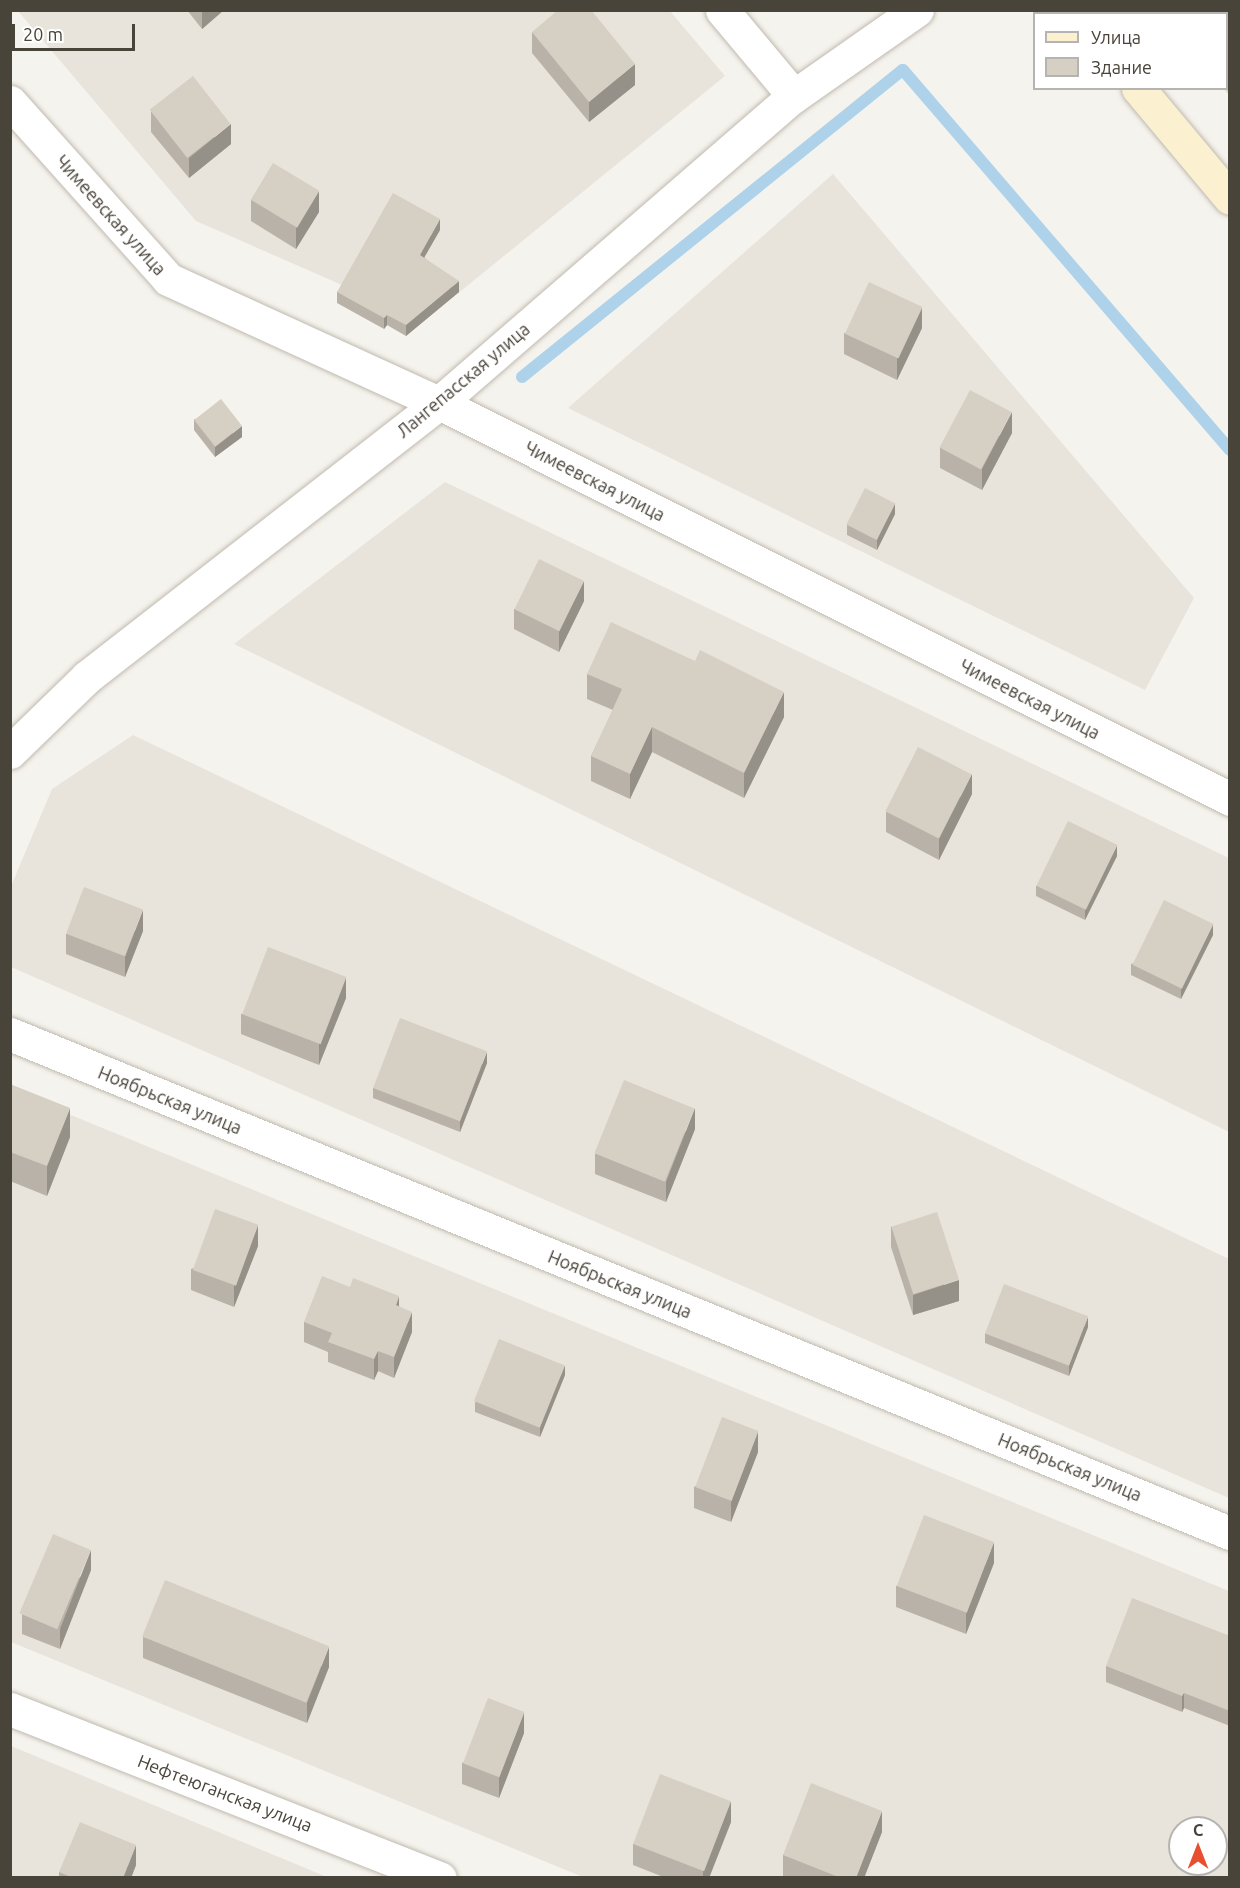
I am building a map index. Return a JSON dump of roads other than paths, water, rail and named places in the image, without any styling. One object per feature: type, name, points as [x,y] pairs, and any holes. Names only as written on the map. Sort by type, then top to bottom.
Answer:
[{"type":"street","points":[[722,10],[794,96]]},
{"type":"street","name":"Лангепасская улица","points":[[10,752],[87,677],[439,403],[794,96],[917,10]]},
{"type":"street","points":[[1140,90],[1230,198]]},
{"type":"street","name":"Чимеевская улица","points":[[10,102],[168,279],[439,403],[1230,799]]},
{"type":"street","name":"Ноябрьская улица","points":[[10,1034],[1230,1533]]},
{"type":"street","name":"Нефтеюганская улица","points":[[10,1709],[440,1878]]},
{"type":"waterway","points":[[522,377],[903,70],[1230,450]]}]
